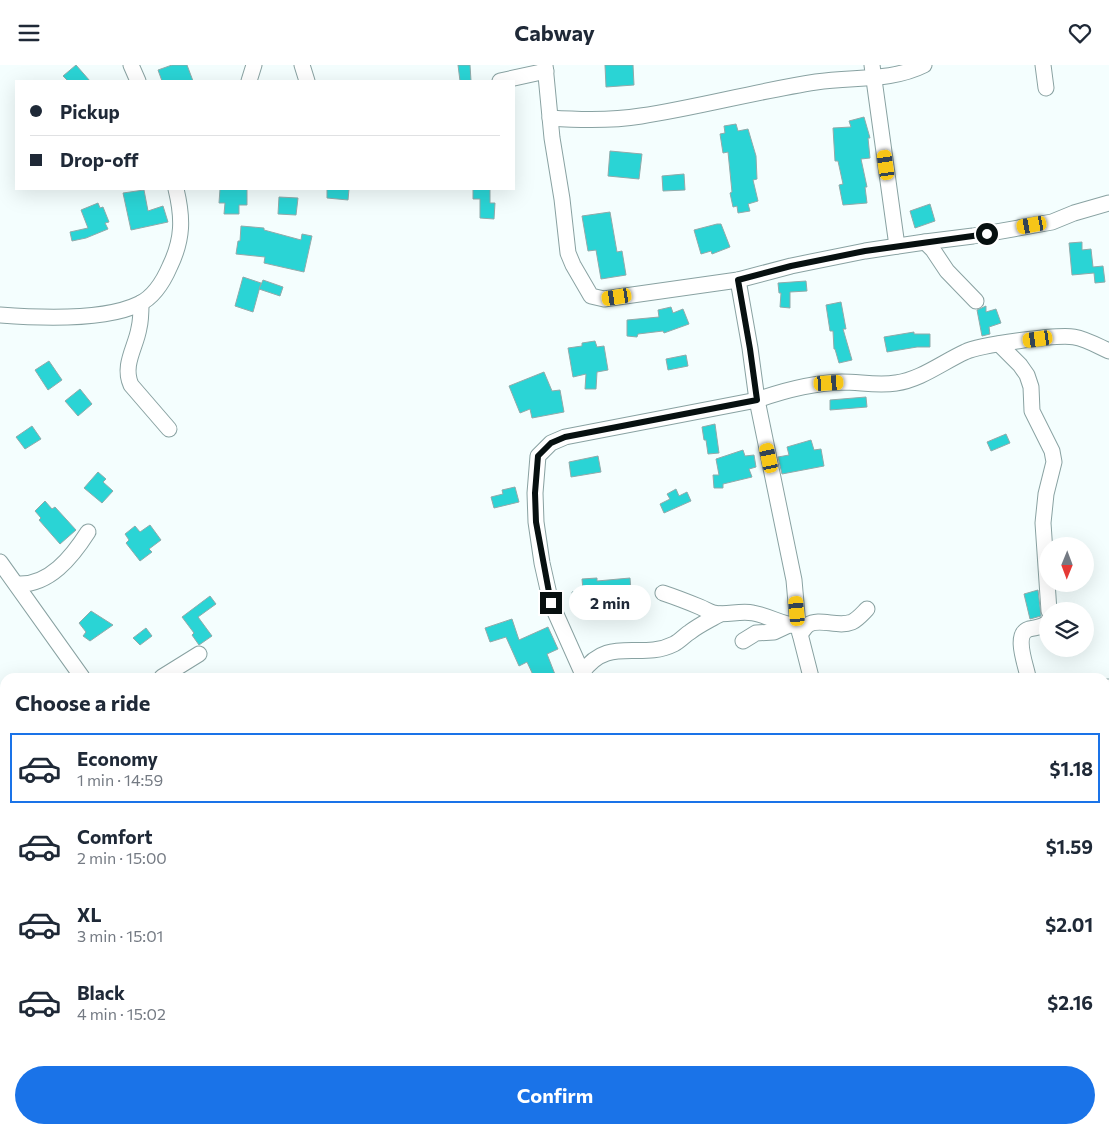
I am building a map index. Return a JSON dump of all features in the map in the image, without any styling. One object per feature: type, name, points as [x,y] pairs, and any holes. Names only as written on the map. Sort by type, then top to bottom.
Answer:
[{"type":"street","points":[[131,65],[138,80]]},
{"type":"street","points":[[249,80],[254,65]]},
{"type":"street","points":[[302,65],[308,80]]},
{"type":"street","points":[[550,118],[602,120],[640,117],[873,72],[903,74],[924,65]]},
{"type":"street","points":[[1043,65],[1046,88]]},
{"type":"street","points":[[504,80],[546,68],[550,118],[568,253],[572,265],[591,296],[604,299],[738,280],[791,266],[897,246],[974,236],[1052,222],[1074,213],[1109,203]]},
{"type":"street","points":[[873,72],[897,246]]},
{"type":"street","points":[[0,315],[88,316],[141,303],[157,289],[174,258],[181,233],[180,192]]},
{"type":"street","points":[[925,242],[933,250],[947,271],[976,301]]},
{"type":"street","points":[[738,280],[757,400],[794,580],[796,628],[810,673]]},
{"type":"street","points":[[141,303],[139,329],[128,367],[128,378],[131,385],[169,429]]},
{"type":"street","points":[[582,673],[551,603],[542,563],[536,522],[535,493],[538,456],[551,443],[565,437],[757,400],[785,390],[814,384],[903,382],[921,375],[967,350],[999,344],[1057,336],[1074,337],[1109,351]]},
{"type":"street","points":[[999,344],[1020,365],[1026,375],[1031,387],[1032,411],[1052,451],[1054,462],[1046,494],[1044,523],[1048,602]]},
{"type":"street","points":[[17,584],[31,584],[49,576],[79,546],[88,532]]},
{"type":"street","points":[[0,562],[79,673]]},
{"type":"street","points":[[663,593],[702,607],[712,613],[752,612],[776,619],[796,628]]},
{"type":"street","points":[[743,641],[756,633],[774,632],[814,623],[842,625],[857,619],[867,609]]},
{"type":"street","points":[[584,673],[588,664],[601,654],[615,651],[650,651],[674,644],[692,630],[720,614]]},
{"type":"street","points":[[1027,673],[1020,639],[1028,629],[1039,627]]},
{"type":"street","points":[[168,673],[199,654]]},
{"type":"building","points":[[76,65],[89,80],[67,80],[63,76]]},
{"type":"building","points":[[172,65],[187,65],[193,80],[162,80],[158,70]]},
{"type":"building","points":[[458,65],[470,65],[471,80],[460,80]]},
{"type":"building","points":[[605,65],[633,65],[634,85],[606,87]]},
{"type":"building","points":[[864,117],[870,138],[868,138],[870,158],[861,159],[867,187],[865,187],[867,203],[843,205],[839,185],[843,184],[838,161],[835,161],[833,128],[851,127],[849,121]]},
{"type":"building","points":[[736,124],[738,131],[748,129],[756,156],[757,179],[753,180],[758,201],[748,204],[750,211],[738,213],[737,206],[733,207],[730,193],[732,192],[728,152],[723,153],[720,134],[725,133],[724,126]]},
{"type":"building","points":[[610,151],[642,154],[639,179],[608,176]]},
{"type":"building","points":[[684,174],[685,190],[663,191],[662,176]]},
{"type":"building","points":[[144,190],[148,211],[163,206],[168,222],[131,230],[123,193]]},
{"type":"building","points":[[220,190],[247,190],[247,205],[239,205],[239,214],[224,214],[225,203],[219,203]]},
{"type":"building","points":[[327,190],[349,190],[348,200],[327,198]]},
{"type":"building","points":[[473,190],[490,190],[490,203],[495,203],[494,219],[480,218],[480,199],[473,199]]},
{"type":"building","points":[[279,197],[298,198],[296,215],[278,214]]},
{"type":"building","points":[[98,203],[100,208],[103,207],[109,222],[105,223],[108,229],[86,238],[72,241],[70,232],[88,228],[81,210]]},
{"type":"building","points":[[930,204],[935,221],[915,228],[910,211]]},
{"type":"building","points":[[610,212],[617,252],[622,251],[626,275],[601,279],[596,250],[588,251],[582,216]]},
{"type":"building","points":[[721,224],[730,247],[712,254],[711,251],[701,254],[694,230]]},
{"type":"building","points":[[241,226],[264,228],[264,230],[301,240],[302,234],[312,236],[304,272],[264,263],[265,257],[236,254],[238,241],[240,241]]},
{"type":"building","points":[[1082,242],[1082,250],[1091,249],[1093,267],[1103,266],[1105,282],[1095,283],[1094,273],[1072,275],[1069,243]]},
{"type":"building","points":[[243,277],[261,283],[253,312],[235,306]]},
{"type":"building","points":[[263,280],[283,287],[280,296],[259,289]]},
{"type":"building","points":[[806,281],[807,291],[790,292],[790,308],[780,307],[781,293],[779,293],[778,283]]},
{"type":"building","points":[[841,302],[846,329],[843,329],[852,360],[839,363],[834,349],[833,331],[830,331],[826,305]]},
{"type":"building","points":[[986,306],[986,312],[996,309],[1001,323],[989,327],[990,334],[982,336],[977,310]]},
{"type":"building","points":[[671,307],[673,313],[683,309],[689,324],[664,333],[663,331],[638,334],[637,337],[627,336],[627,320],[659,317],[658,310]]},
{"type":"building","points":[[914,332],[914,334],[930,334],[930,347],[917,347],[887,352],[884,337]]},
{"type":"building","points":[[595,341],[597,347],[604,346],[608,370],[597,372],[596,389],[585,389],[586,374],[573,377],[568,348],[582,346],[582,343]]},
{"type":"building","points":[[686,355],[688,366],[668,370],[666,359]]},
{"type":"building","points":[[49,361],[62,380],[48,390],[35,370]]},
{"type":"building","points":[[544,372],[552,391],[560,390],[564,412],[532,418],[530,409],[520,413],[509,386]]},
{"type":"building","points":[[80,389],[92,404],[78,416],[65,401]]},
{"type":"building","points":[[866,397],[867,407],[830,410],[830,400]]},
{"type":"building","points":[[715,424],[719,453],[708,454],[702,427]]},
{"type":"building","points":[[32,426],[41,439],[25,449],[16,437]]},
{"type":"building","points":[[1006,434],[1010,443],[991,451],[987,442]]},
{"type":"building","points":[[811,440],[814,450],[821,449],[824,466],[782,474],[778,457],[789,455],[787,447]]},
{"type":"building","points":[[743,450],[745,456],[754,455],[756,467],[749,469],[752,477],[723,484],[723,488],[714,488],[713,475],[719,475],[716,459]]},
{"type":"building","points":[[598,456],[601,472],[571,477],[569,462]]},
{"type":"building","points":[[98,472],[106,479],[103,482],[113,491],[102,503],[84,488]]},
{"type":"building","points":[[515,487],[519,502],[494,508],[491,497],[503,494],[502,490]]},
{"type":"building","points":[[676,489],[679,496],[687,492],[691,501],[664,513],[660,504],[670,499],[667,494]]},
{"type":"building","points":[[45,501],[52,509],[55,507],[76,530],[60,544],[39,520],[41,518],[35,511]]},
{"type":"building","points":[[150,525],[161,540],[149,549],[152,552],[140,561],[126,543],[129,540],[125,534],[135,526],[140,532]]},
{"type":"building","points":[[597,578],[597,581],[630,578],[631,591],[607,593],[609,607],[574,611],[572,592],[583,590],[582,579]]},
{"type":"building","points":[[1038,590],[1039,617],[1030,619],[1024,594]]},
{"type":"building","points":[[210,596],[216,604],[198,617],[212,636],[199,645],[192,635],[194,633],[182,617]]},
{"type":"building","points":[[91,611],[113,625],[90,641],[83,636],[86,632],[79,623]]},
{"type":"building","points":[[512,619],[519,640],[548,627],[558,649],[547,654],[554,673],[532,673],[527,662],[519,666],[506,637],[490,642],[485,628]]},
{"type":"building","points":[[146,628],[152,636],[140,645],[133,638]]},
{"type":"route","points":[[551,603],[542,563],[536,522],[535,493],[538,456],[551,443],[565,437],[757,400],[738,280],[791,266],[865,251],[987,234]]}]
